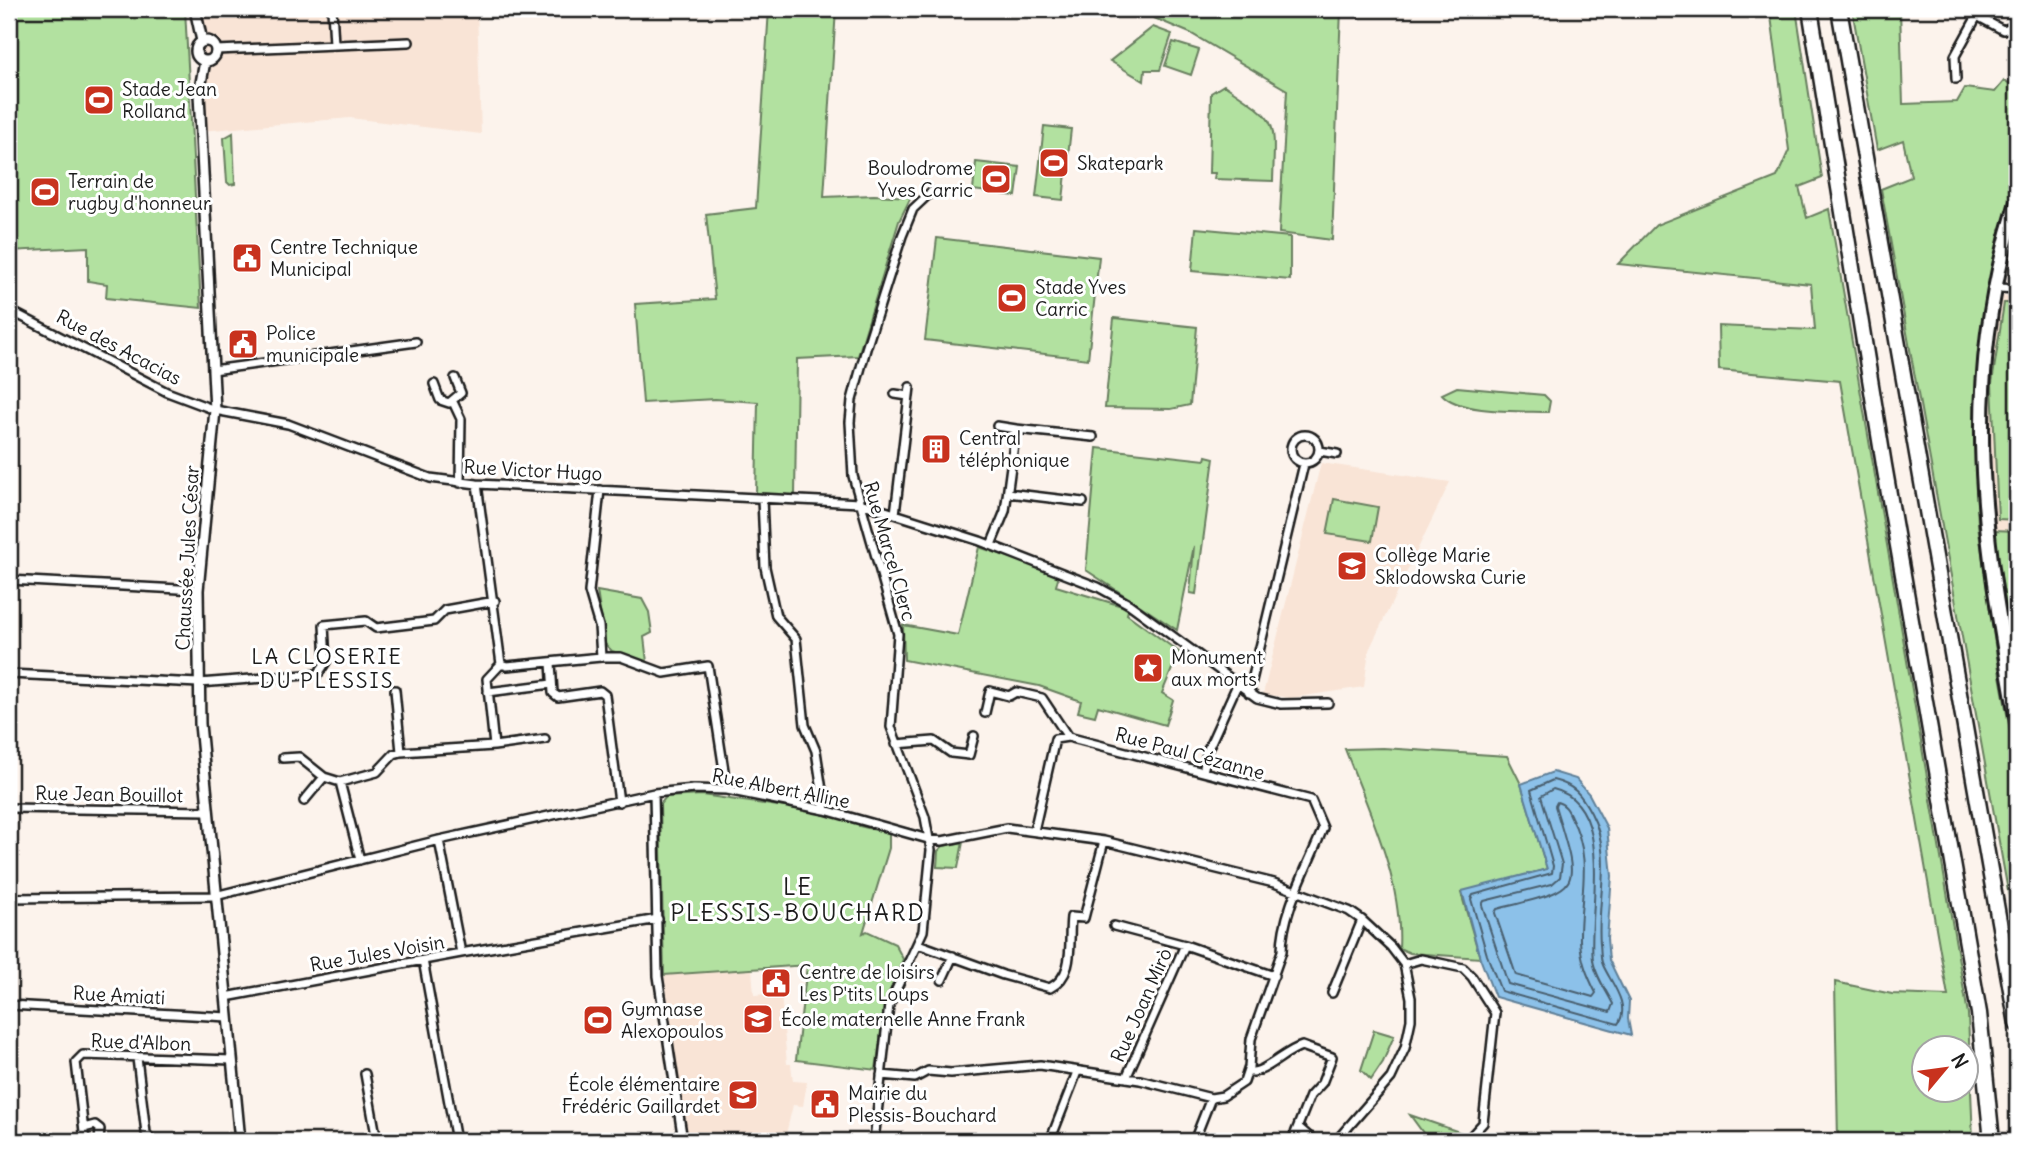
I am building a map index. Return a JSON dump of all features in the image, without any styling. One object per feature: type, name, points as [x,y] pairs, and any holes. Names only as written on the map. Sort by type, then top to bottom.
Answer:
[{"type":"highway","points":[[1810,9],[1886,478],[1979,1013],[1992,1141]]},
{"type":"highway","points":[[1839,9],[2017,1024]]},
{"type":"main road","points":[[1984,366],[2017,202]]},
{"type":"main road","points":[[2017,202],[1992,292],[1984,366],[1981,466],[1985,525],[2017,720]]},
{"type":"street","name":"Chaussée Jules César","points":[[195,9],[202,41],[195,51],[200,59],[205,61],[199,94],[215,410],[198,590],[199,683],[215,896],[240,1141]]},
{"type":"street","points":[[332,9],[334,44]]},
{"type":"street","points":[[1964,9],[2003,30],[2017,22]]},
{"type":"street","points":[[1956,79],[1955,56],[1977,16]]},
{"type":"street","points":[[202,41],[211,42],[216,50]]},
{"type":"street","points":[[216,50],[409,42]]},
{"type":"street","points":[[205,61],[213,58],[216,50]]},
{"type":"street","name":"Rue Marcel Clerc","points":[[874,1141],[889,1005],[923,931],[931,867],[925,817],[896,744],[890,717],[898,665],[898,634],[853,476],[850,422],[852,400],[866,349],[913,209],[931,192]]},
{"type":"street","points":[[1999,288],[2017,289]]},
{"type":"street","name":"Rue des Acacias","points":[[9,310],[167,392],[215,410]]},
{"type":"street","points":[[213,370],[416,342]]},
{"type":"street","points":[[453,402],[461,393],[455,378]]},
{"type":"street","points":[[434,384],[440,400],[453,402]]},
{"type":"street","points":[[895,514],[910,387]]},
{"type":"street","points":[[895,394],[908,396]]},
{"type":"street","points":[[453,402],[461,419],[460,483]]},
{"type":"street","name":"Rue Victor Hugo","points":[[215,410],[288,424],[430,478],[460,483],[860,503],[991,545],[1098,587],[1124,601],[1249,694]]},
{"type":"street","points":[[997,426],[1093,437]]},
{"type":"street","points":[[991,545],[1005,511],[1016,429]]},
{"type":"street","points":[[1304,464],[1292,452],[1293,441],[1303,435],[1313,438],[1320,452]]},
{"type":"street","points":[[1320,452],[1337,454]]},
{"type":"street","points":[[1304,464],[1315,460],[1320,452]]},
{"type":"street","points":[[1304,464],[1249,694],[1281,704],[1328,703]]},
{"type":"street","points":[[477,484],[504,665]]},
{"type":"street","points":[[600,490],[589,593],[599,626],[601,657]]},
{"type":"street","points":[[1008,493],[1083,502]]},
{"type":"street","points":[[762,499],[765,567],[776,616],[796,639],[805,725],[816,751],[825,810]]},
{"type":"street","points":[[9,580],[198,590]]},
{"type":"street","points":[[9,674],[199,683],[318,674],[326,662],[324,625],[366,621],[376,628],[435,621],[445,610],[495,601]]},
{"type":"street","points":[[494,746],[487,680],[504,665],[621,657],[664,673],[708,666],[727,790]]},
{"type":"street","points":[[551,663],[552,684],[558,697],[603,692],[619,802]]},
{"type":"street","points":[[488,692],[552,684]]},
{"type":"street","points":[[1202,772],[1208,749],[1237,685]]},
{"type":"street","points":[[395,690],[401,752]]},
{"type":"street","points":[[985,713],[990,691],[1009,696],[1016,692],[1042,698],[1068,737],[1055,739],[1034,831]]},
{"type":"street","points":[[896,744],[934,741],[951,754],[969,755],[974,736]]},
{"type":"street","name":"Rue Paul Cézanne","points":[[1068,737],[1311,800],[1323,828],[1297,894]]},
{"type":"street","points":[[283,758],[299,757],[324,777],[341,782],[377,772],[394,754],[401,752],[494,746],[545,739]]},
{"type":"street","points":[[304,801],[324,777]]},
{"type":"street","points":[[341,782],[360,860]]},
{"type":"street","name":"Rue Albert Alline","points":[[9,898],[215,896],[439,840],[654,793],[727,790],[825,810],[928,839],[942,841],[992,829],[1034,831],[1104,841],[1202,863],[1274,883],[1297,894],[1349,911],[1391,947],[1404,964]]},
{"type":"street","points":[[654,793],[658,976],[683,1141]]},
{"type":"street","name":"Rue Jean Bouillot","points":[[9,808],[208,811]]},
{"type":"street","name":"Rue Jules Voisin","points":[[226,997],[461,953],[439,840]]},
{"type":"street","points":[[918,944],[1003,975],[1050,988],[1056,985],[1067,973],[1071,917],[1084,918],[1104,841]]},
{"type":"street","points":[[881,1075],[915,1078],[928,1071],[951,1073],[1040,1065],[1126,1078],[1211,1098],[1238,1087],[1248,1072],[1251,1039],[1274,976],[1297,894]]},
{"type":"street","points":[[461,953],[658,919]]},
{"type":"street","points":[[1332,993],[1362,920]]},
{"type":"street","points":[[1114,926],[1185,945],[1274,976]]},
{"type":"street","name":"Rue Joan Mirò","points":[[1126,1078],[1185,945]]},
{"type":"street","points":[[942,980],[953,956]]},
{"type":"street","points":[[423,960],[456,1141]]},
{"type":"street","points":[[1336,1141],[1382,1090],[1405,1048],[1411,998],[1404,964],[1421,960],[1462,968],[1472,977],[1494,1011],[1483,1123],[1471,1136]]},
{"type":"street","name":"Rue Amiati","points":[[9,1005],[228,1017]]},
{"type":"street","points":[[1248,1072],[1256,1073],[1278,1056],[1302,1046],[1341,1062]]},
{"type":"street","name":"Rue d'Albon","points":[[85,1141],[82,1134],[84,1128],[76,1062],[83,1055],[232,1060]]},
{"type":"street","points":[[1292,1141],[1310,1096],[1322,1083],[1332,1057]]},
{"type":"street","points":[[137,1058],[146,1133],[152,1141]]},
{"type":"street","points":[[1051,1141],[1077,1072]]},
{"type":"street","points":[[365,1074],[377,1141]]},
{"type":"street","points":[[1194,1141],[1211,1098]]},
{"type":"street","points":[[84,1128],[89,1125],[100,1129],[99,1141]]},
{"type":"street","points":[[1298,1127],[1314,1141]]},
{"type":"shaded area","points":[[198,9],[477,9],[481,134],[350,118],[201,131]]},
{"type":"shaded area","points":[[2003,296],[2017,296],[2017,531],[1990,530],[1988,364]]},
{"type":"shaded area","name":"Collège Marie Sklodowska Curie","points":[[1321,463],[1450,482],[1369,650],[1364,687],[1290,698],[1263,694]]},
{"type":"shaded area","points":[[752,969],[754,995],[781,993],[787,1064],[791,1064],[793,1081],[807,1082],[803,1106],[793,1105],[786,1134],[688,1138],[664,975]]},
{"type":"green space","name":"Stade Jean Rolland","points":[[9,9],[185,9],[201,308],[106,298],[107,284],[88,281],[88,247],[9,251]]},
{"type":"green space","points":[[769,9],[836,9],[824,197],[911,197],[899,221],[858,356],[797,359],[795,496],[756,494],[758,402],[715,399],[643,403],[635,304],[715,299],[706,214],[756,208]]},
{"type":"green space","points":[[1166,9],[1341,9],[1332,240],[1279,233],[1287,90],[1190,33],[1154,18]]},
{"type":"green space","points":[[1770,9],[1796,9],[1822,178],[1799,187],[1807,218],[1829,209],[1968,1014],[1969,1034],[1910,1034],[1910,1104],[1972,1104],[1973,1141],[1838,1141],[1835,982],[1892,994],[1948,996],[1840,381],[1719,370],[1718,326],[1815,330],[1811,284],[1618,264],[1656,225],[1777,177],[1789,150]]},
{"type":"green space","points":[[1852,9],[1900,9],[1903,104],[1957,102],[1965,88],[1995,92],[2004,81],[2017,86],[2017,185],[1987,299],[1974,434],[1978,525],[1997,658],[2017,770],[2017,846],[2013,849],[2017,876],[2017,941],[1881,189],[1911,177],[1903,140],[1877,150]]},
{"type":"green space","points":[[1153,27],[1172,34],[1160,70],[1145,70],[1144,81],[1110,61]]},
{"type":"green space","points":[[1173,42],[1199,50],[1191,75],[1165,66]]},
{"type":"green space","points":[[1224,85],[1255,106],[1270,122],[1274,144],[1273,181],[1214,179],[1215,173],[1209,173],[1211,93]]},
{"type":"green space","name":"Skatepark","points":[[1044,126],[1071,129],[1063,200],[1036,197]]},
{"type":"green space","points":[[233,133],[235,184],[230,185],[227,182],[224,138]]},
{"type":"green space","name":"Boulodrome Yves Carric","points":[[976,162],[1020,167],[1016,196],[973,190]]},
{"type":"green space","points":[[1196,228],[1290,237],[1290,280],[1192,271]]},
{"type":"green space","name":"Stade Yves Carric","points":[[937,238],[1099,257],[1088,359],[925,340]]},
{"type":"green space","points":[[2004,303],[2017,303],[2017,520],[1998,519],[1992,383]]},
{"type":"green space","points":[[1114,318],[1197,327],[1190,405],[1171,409],[1105,408]]},
{"type":"green space","points":[[1457,387],[1544,395],[1550,401],[1548,412],[1476,408],[1462,405],[1442,394]]},
{"type":"green space","points":[[1097,448],[1205,460],[1206,456],[1214,458],[1196,594],[1190,593],[1194,546],[1177,630],[1086,570]]},
{"type":"green space","points":[[1334,499],[1378,507],[1372,541],[1327,534]]},
{"type":"green space","points":[[1993,530],[2017,531],[2017,670]]},
{"type":"green space","points":[[979,547],[1059,574],[1056,586],[1122,606],[1128,610],[1127,614],[1179,652],[1162,693],[1173,700],[1165,725],[1098,706],[1095,716],[1078,712],[1081,701],[1039,686],[904,660],[903,625],[958,635]]},
{"type":"green space","points":[[597,591],[642,599],[649,612],[652,633],[644,637],[647,662],[612,651],[605,644]]},
{"type":"green space","points":[[1383,748],[1507,756],[1521,784],[1547,869],[1461,893],[1480,958],[1410,953],[1399,948],[1396,897],[1390,872],[1374,822],[1345,749]]},
{"type":"green space","points":[[702,795],[826,813],[859,821],[859,826],[889,833],[889,848],[863,933],[867,931],[895,944],[903,959],[885,1004],[876,1070],[796,1060],[807,965],[664,975],[660,804],[666,797]]},
{"type":"green space","points":[[963,842],[958,868],[937,867],[938,851],[943,846]]},
{"type":"green space","points":[[1374,1030],[1394,1036],[1383,1062],[1371,1080],[1361,1070]]},
{"type":"green space","points":[[1410,1115],[1471,1136],[1491,1138],[1493,1134],[1542,1138],[1542,1141],[1429,1141]]},
{"type":"water","points":[[1553,772],[1576,779],[1589,794],[1607,828],[1612,876],[1607,939],[1609,960],[1629,1001],[1631,1035],[1495,997],[1480,958],[1462,891],[1547,869],[1521,784]]},
{"type":"place","name":"Stade Jean Rolland","points":[[99,100]]},
{"type":"place","name":"Skatepark","points":[[1054,163]]},
{"type":"place","name":"Boulodrome Yves Carric","points":[[996,179]]},
{"type":"place","name":"Terrain de rugby d'honneur","points":[[45,192]]},
{"type":"place","name":"Centre Technique Municipal","points":[[247,258]]},
{"type":"place","name":"Stade Yves Carric","points":[[1012,298]]},
{"type":"place","name":"Police municipale","points":[[243,344]]},
{"type":"place","name":"Central téléphonique","points":[[936,449]]},
{"type":"place","name":"Collège Marie Sklodowska Curie","points":[[1352,566]]},
{"type":"place","name":"Monument aux morts","points":[[1148,668]]},
{"type":"place","name":"Centre de loisirs Les P'tits Loups","points":[[776,983]]},
{"type":"place","name":"École maternelle Anne Frank","points":[[758,1019]]},
{"type":"place","name":"Gymnase Alexopoulos","points":[[598,1020]]},
{"type":"place","name":"École élémentaire Frédéric Gaillardet","points":[[743,1095]]},
{"type":"place","name":"Mairie du Plessis-Bouchard","points":[[825,1104]]},
{"type":"district","name":"LA CLOSERIE DU PLESSIS","points":[[327,669]]},
{"type":"district","name":"LE PLESSIS-BOUCHARD","points":[[798,900]]}]
